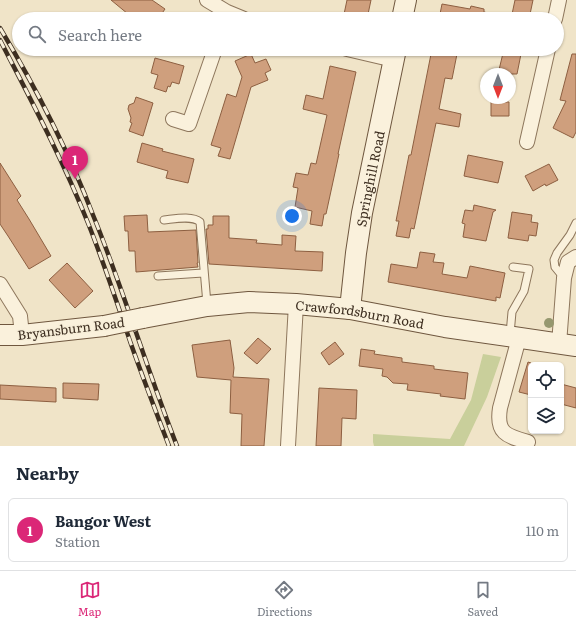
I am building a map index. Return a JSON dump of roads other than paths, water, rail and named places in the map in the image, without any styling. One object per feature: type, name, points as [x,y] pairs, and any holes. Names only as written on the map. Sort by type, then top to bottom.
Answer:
[{"type":"main road","points":[[403,12],[406,0]]},
{"type":"main road","name":"Springhill Road","points":[[350,309],[362,213],[395,56]]},
{"type":"main road","name":"Crawfordsburn Road","points":[[143,318],[207,306],[249,302],[296,304],[350,309],[445,327],[568,345]]},
{"type":"main road","name":"Bryansburn Road","points":[[0,335],[22,335],[104,326],[143,318]]},
{"type":"street","points":[[207,0],[221,12]]},
{"type":"street","points":[[556,12],[559,0]]},
{"type":"street","points":[[173,118],[188,124],[212,56]]},
{"type":"street","points":[[527,142],[546,56]]},
{"type":"street","points":[[568,345],[564,278],[568,262],[576,257]]},
{"type":"street","points":[[0,284],[20,316],[22,335]]},
{"type":"street","points":[[288,446],[296,304]]},
{"type":"street","points":[[514,337],[498,418],[502,429],[512,442],[528,442]]},
{"type":"lane","points":[[164,220],[190,218],[196,219],[200,222],[207,306]]},
{"type":"lane","points":[[564,278],[555,267],[554,260],[557,253],[570,236],[576,223]]},
{"type":"lane","points":[[513,267],[529,269],[524,291],[512,312],[514,337]]},
{"type":"lane","points":[[158,276],[203,272]]},
{"type":"railway","points":[[0,28],[12,49]]},
{"type":"railway","points":[[0,40],[46,130],[88,223],[169,446]]},
{"type":"railway","points":[[16,56],[51,120],[83,191],[115,272],[177,446]]},
{"type":"place","name":"Bangor West","points":[[75,179]]}]
